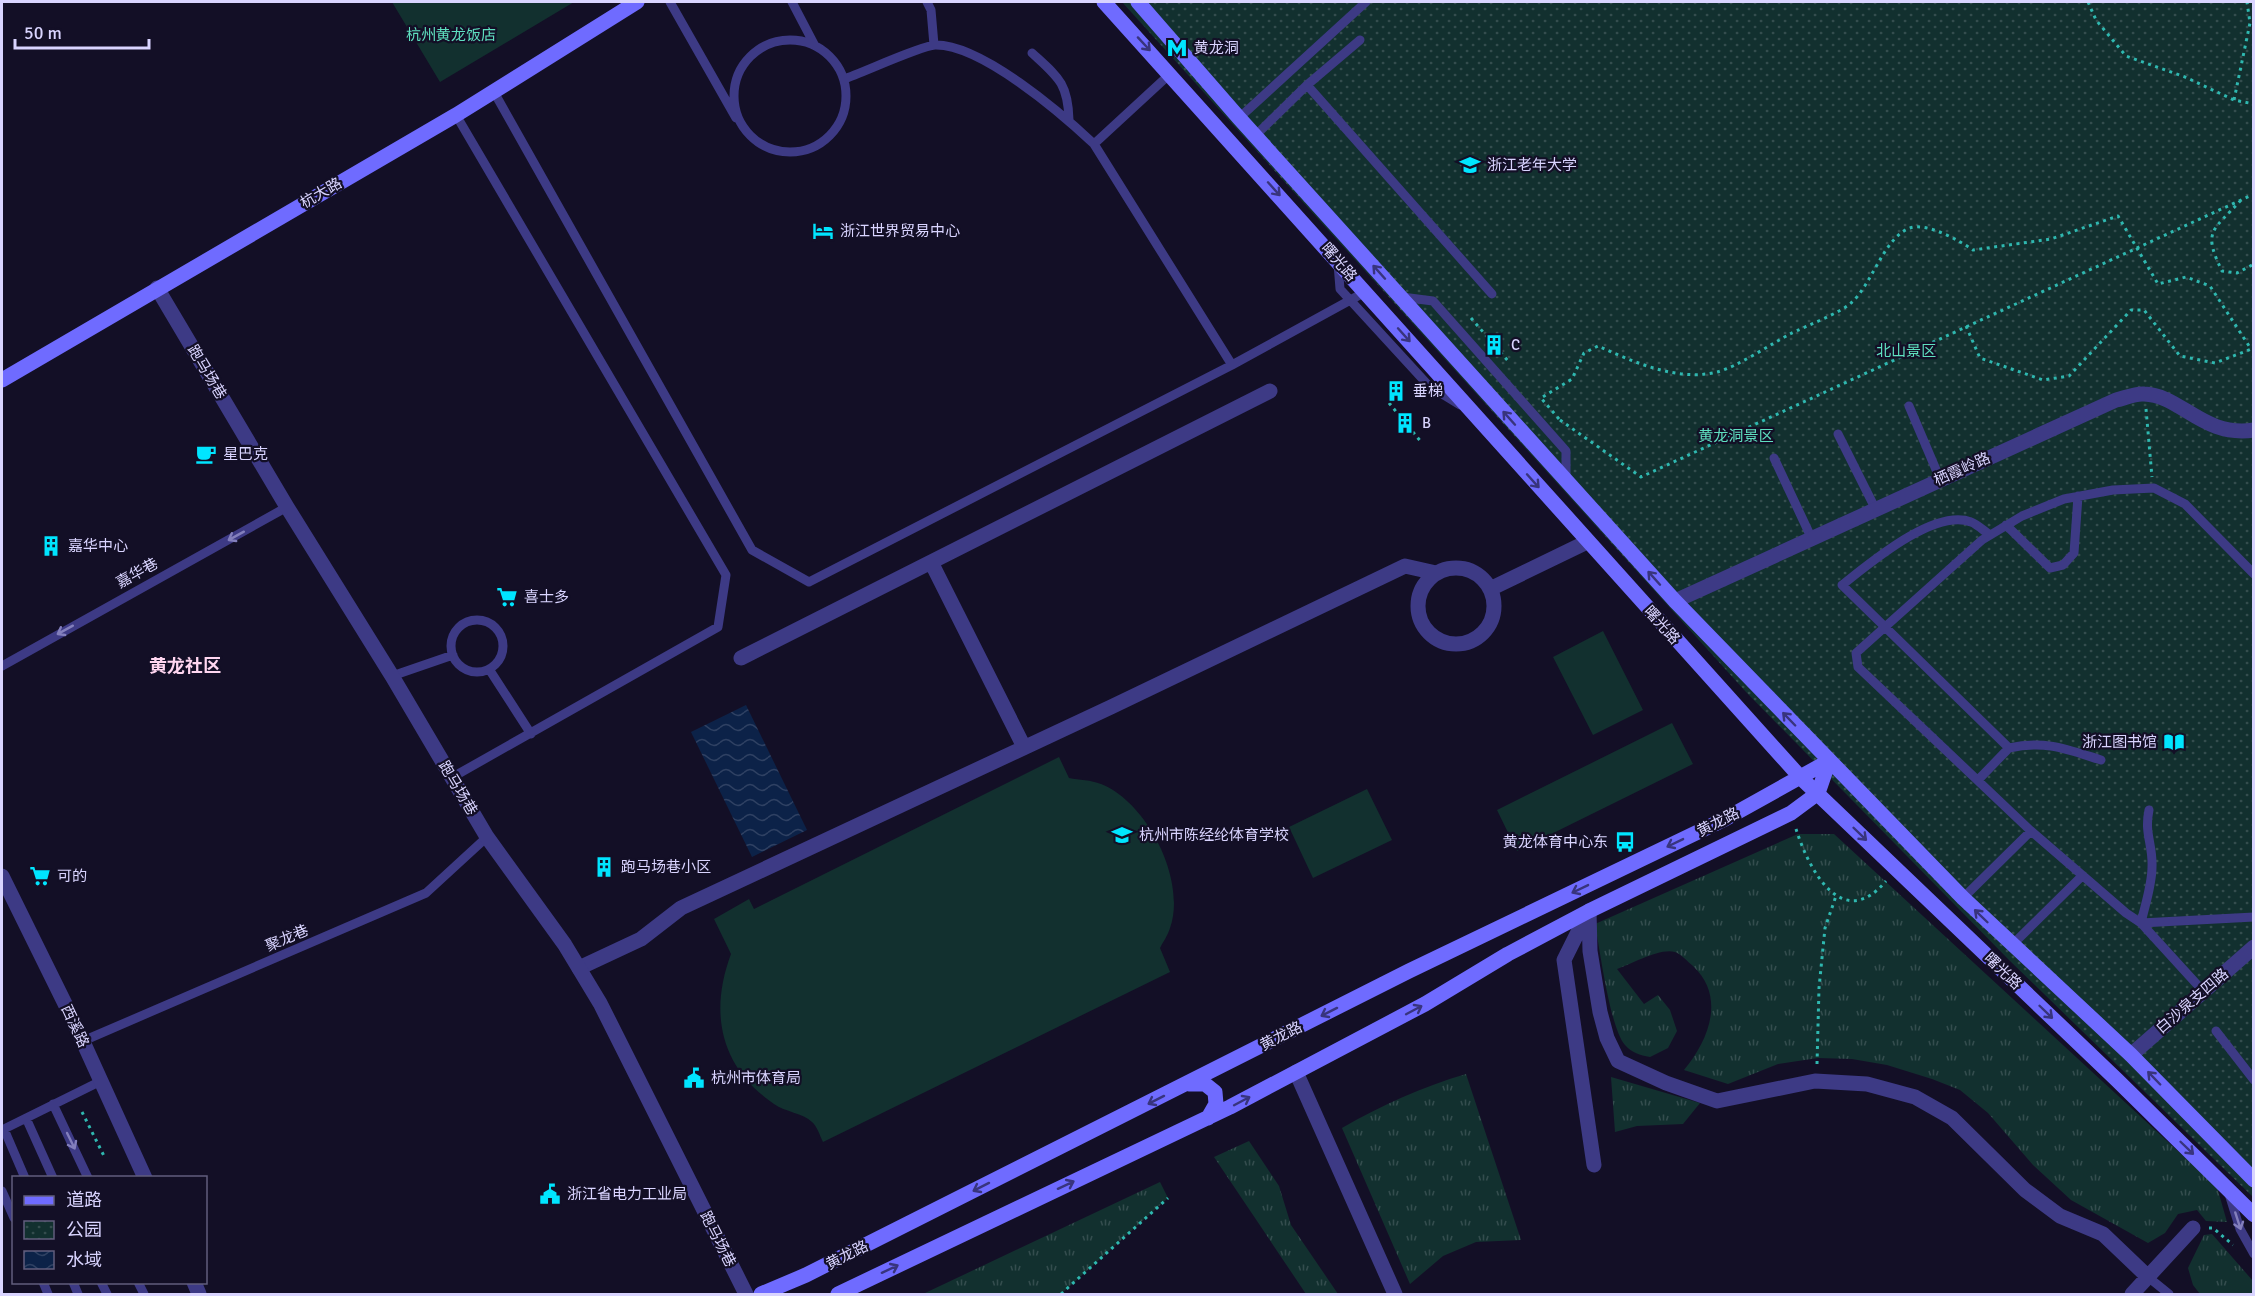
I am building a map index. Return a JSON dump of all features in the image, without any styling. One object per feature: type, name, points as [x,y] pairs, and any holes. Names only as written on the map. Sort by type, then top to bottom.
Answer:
[{"type":"main road","name":"杭大路","points":[[2,380],[456,115],[637,2]]},
{"type":"main road","name":"曙光路","points":[[1104,2],[1172,73],[1587,543],[1801,778],[2226,1186],[2253,1215]]},
{"type":"main road","name":"曙光路","points":[[1141,3],[1239,118],[1675,601],[1963,898],[2131,1055],[2253,1180]]},
{"type":"main road","name":"黄龙路","points":[[761,1294],[806,1275],[1189,1084],[1409,971],[1725,819],[1829,761]]},
{"type":"main road","points":[[1818,793],[1829,761]]},
{"type":"main road","name":"黄龙路","points":[[838,1294],[1208,1118],[1425,1004],[1508,954],[1589,911],[1791,813],[1818,793]]},
{"type":"main road","points":[[1189,1084],[1205,1084],[1215,1092],[1216,1104],[1208,1118]]},
{"type":"main road","points":[[786,1294],[806,1275]]},
{"type":"street","name":"跑马场巷","points":[[157,288],[487,837],[579,968],[600,1003],[746,1294]]},
{"type":"street","points":[[741,658],[932,564],[1270,391]]},
{"type":"street","points":[[2144,394],[2162,399],[2211,426],[2240,432],[2253,430]]},
{"type":"street","name":"栖霞岭路","points":[[1675,601],[1811,537],[2116,400],[2144,394]]},
{"type":"street","points":[[1490,589],[1587,543]]},
{"type":"street","points":[[932,564],[1024,747]]},
{"type":"street","points":[[579,968],[641,939],[681,908],[1405,566],[1436,573]]},
{"type":"street","points":[[1447,568],[1466,569],[1483,578],[1490,589],[1494,601],[1494,614],[1481,635],[1464,644],[1445,643],[1434,638],[1419,618],[1419,592],[1436,573],[1447,568]]},
{"type":"street","name":"西溪路","points":[[2,876],[83,1041],[144,1176]]},
{"type":"street","points":[[1589,911],[1564,960],[1594,1165]]},
{"type":"street","points":[[1589,911],[1590,951],[1600,1012],[1607,1038],[1618,1061],[1666,1083],[1717,1101],[1815,1081],[1867,1084],[1915,1096],[1952,1118],[2025,1191],[2060,1216],[2103,1234],[2148,1277]]},
{"type":"street","name":"白沙泉支四路","points":[[2131,1055],[2253,947]]},
{"type":"street","points":[[1296,1072],[1395,1294]]},
{"type":"street","points":[[2132,1294],[2193,1228]]},
{"type":"lane","points":[[670,2],[737,120],[758,144],[784,154],[810,150],[841,122],[847,96],[844,79],[835,62],[814,44],[792,2]]},
{"type":"lane","points":[[927,2],[931,10],[934,45]]},
{"type":"lane","points":[[1239,118],[1366,2]]},
{"type":"lane","points":[[737,120],[735,77],[753,51],[787,39],[814,44]]},
{"type":"lane","points":[[1256,135],[1307,85],[1360,40]]},
{"type":"lane","points":[[844,79],[934,45],[962,50],[1007,75],[1069,120],[1094,144],[1232,365]]},
{"type":"lane","points":[[1032,53],[1058,76],[1068,97],[1069,120]]},
{"type":"lane","points":[[1094,144],[1172,73]]},
{"type":"lane","points":[[1307,85],[1492,294]]},
{"type":"lane","points":[[494,92],[752,550],[810,582],[1232,365],[1365,292]]},
{"type":"lane","points":[[451,778],[718,627],[726,575],[456,115]]},
{"type":"lane","points":[[1338,261],[1340,289],[1430,386],[1473,413]]},
{"type":"lane","points":[[1401,297],[1433,301],[1566,451],[1566,481]]},
{"type":"lane","points":[[1909,406],[1940,479]]},
{"type":"lane","points":[[1838,434],[1875,508]]},
{"type":"lane","points":[[1774,459],[1811,537]]},
{"type":"lane","points":[[2203,991],[2141,923],[2031,831],[1858,667],[1856,653],[1990,535],[2006,525],[2064,499],[2078,496],[2113,490],[2153,488],[2185,504],[2253,574]]},
{"type":"lane","points":[[2006,525],[2050,568],[2063,565],[2074,554],[2078,496]]},
{"type":"lane","name":"嘉华巷","points":[[2,666],[287,507]]},
{"type":"lane","points":[[1990,535],[1970,521],[1944,522],[1900,540],[1842,585],[1883,628],[2009,748]]},
{"type":"lane","points":[[469,621],[485,621],[498,632],[502,648],[501,656],[489,669],[481,672],[464,668],[453,655],[452,639],[456,631],[469,621]]},
{"type":"lane","points":[[392,676],[453,655]]},
{"type":"lane","points":[[489,669],[531,734]]},
{"type":"lane","points":[[1978,780],[2009,748],[2034,742],[2060,747],[2101,760]]},
{"type":"lane","points":[[2141,923],[2152,868],[2152,850],[2145,828],[2149,810]]},
{"type":"lane","points":[[1963,898],[2031,831]]},
{"type":"lane","name":"聚龙巷","points":[[83,1041],[426,893],[487,837]]},
{"type":"lane","points":[[2012,945],[2082,876]]},
{"type":"lane","points":[[2141,923],[2253,917]]},
{"type":"lane","points":[[2216,1031],[2253,1080]]},
{"type":"lane","points":[[24,1176],[3,1130],[101,1081]]},
{"type":"lane","points":[[53,1104],[87,1176]]},
{"type":"lane","points":[[26,1118],[52,1176]]},
{"type":"lane","points":[[2226,1186],[2240,1229],[2253,1254]]},
{"type":"lane","points":[[2,1191],[12,1214]]},
{"type":"lane","points":[[2148,1277],[2169,1294]]},
{"type":"path","points":[[2088,2],[2096,20],[2126,56],[2185,77],[2234,100],[2253,104]]},
{"type":"path","points":[[2234,100],[2250,24],[2247,2]]},
{"type":"path","points":[[1966,326],[1980,358],[2043,380],[2069,376],[2131,310],[2144,310],[2180,356],[2215,363],[2252,349],[2210,286],[2186,277],[2158,284],[2137,248],[2118,216],[2051,239],[1973,250],[1958,239],[1921,227],[1912,227],[1892,244],[1851,303],[1717,372],[1679,374],[1642,365],[1598,346],[1584,352],[1572,379],[1541,398],[1559,419],[1641,477],[1966,326],[2137,248],[2253,194]]},
{"type":"path","points":[[2242,199],[2213,231],[2210,246],[2222,271],[2237,273],[2253,264]]},
{"type":"path","points":[[1471,318],[1508,361]]},
{"type":"path","points":[[2144,394],[2153,488]]},
{"type":"path","points":[[1389,403],[1422,442]]},
{"type":"path","points":[[1546,430],[1559,419]]},
{"type":"path","points":[[1791,813],[1812,866],[1827,891],[1836,896],[1857,901],[1874,895],[1896,869]]},
{"type":"path","points":[[1815,1081],[1818,988],[1824,938],[1836,896]]},
{"type":"path","points":[[82,1112],[104,1156]]},
{"type":"path","points":[[1061,1294],[1168,1198]]},
{"type":"path","points":[[2193,1228],[2213,1228],[2237,1249]]},
{"type":"green space","name":"杭州黄龙饭店","points":[[392,2],[574,2],[440,82]]},
{"type":"green space","name":"北山景区","points":[[1122,2],[2253,2],[2253,1197],[2010,961],[1746,692]]},
{"type":"green space","points":[[1603,631],[1643,710],[1593,735],[1553,657]]},
{"type":"green space","points":[[1672,723],[1693,764],[1517,851],[1497,810]]},
{"type":"green space","points":[[1059,757],[1069,778],[1101,784],[1118,793],[1134,807],[1148,825],[1159,845],[1168,866],[1173,888],[1174,909],[1170,928],[1160,948],[1170,972],[823,1142],[812,1122],[774,1104],[741,1073],[731,1056],[724,1037],[721,997],[724,976],[731,954],[714,919],[749,899],[754,909]]},
{"type":"green space","points":[[1367,789],[1392,840],[1313,878],[1289,827]]},
{"type":"green space","points":[[1798,834],[1834,834],[2217,1187],[2227,1222],[2206,1221],[2197,1210],[2178,1214],[2165,1233],[2148,1243],[2071,1200],[2033,1165],[1988,1113],[1960,1090],[1887,1065],[1852,1059],[1818,1058],[1778,1064],[1728,1084],[1684,1070],[1707,1032],[1711,1005],[1709,991],[1703,978],[1693,966],[1675,952],[1653,954],[1617,969],[1644,1004],[1658,995],[1670,1010],[1677,1031],[1668,1048],[1650,1057],[1628,1048],[1620,1036],[1610,1006],[1595,924]]},
{"type":"green space","points":[[1466,1074],[1521,1240],[1476,1242],[1443,1256],[1410,1284],[1342,1128],[1402,1097]]},
{"type":"green space","points":[[1611,1077],[1700,1103],[1683,1124],[1637,1126],[1615,1132]]},
{"type":"green space","points":[[1249,1141],[1279,1186],[1291,1225],[1338,1294],[1306,1294],[1214,1157]]},
{"type":"green space","points":[[1160,1182],[1168,1198],[1061,1294],[923,1294]]},
{"type":"green space","points":[[2212,1234],[2253,1281],[2253,1294],[2200,1294],[2193,1285],[2188,1268],[2204,1235]]},
{"type":"water","points":[[746,705],[807,830],[752,857],[691,732]]},
{"type":"place","name":"黄龙洞","points":[[1177,48]]},
{"type":"place","name":"浙江老年大学","points":[[1470,165]]},
{"type":"place","name":"浙江世界贸易中心","points":[[823,231]]},
{"type":"place","name":"C","points":[[1494,345]]},
{"type":"place","name":"垂梯","points":[[1396,391]]},
{"type":"place","name":"B","points":[[1405,423]]},
{"type":"place","name":"星巴克","points":[[206,454]]},
{"type":"place","name":"嘉华中心","points":[[51,546]]},
{"type":"place","name":"喜士多","points":[[507,597]]},
{"type":"place","name":"浙江图书馆","points":[[2174,742]]},
{"type":"place","name":"杭州市陈经纶体育学校","points":[[1122,835]]},
{"type":"place","name":"黄龙体育中心东","points":[[1625,842]]},
{"type":"place","name":"跑马场巷小区","points":[[604,867]]},
{"type":"place","name":"可的","points":[[40,876]]},
{"type":"place","name":"杭州市体育局","points":[[694,1078]]},
{"type":"place","name":"浙江省电力工业局","points":[[550,1194]]},
{"type":"district","name":"黄龙社区","points":[[185,666]]},
{"type":"park label","name":"黄龙洞景区","points":[[1736,436]]}]
